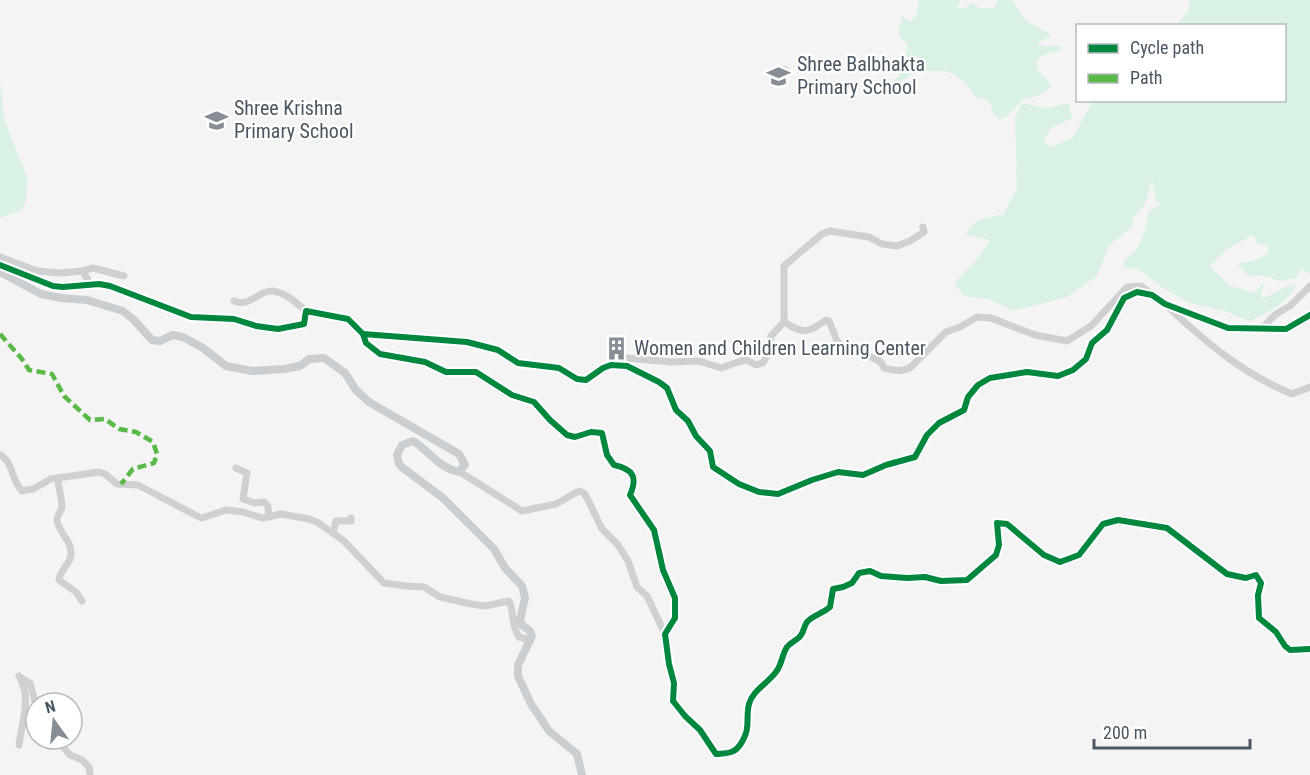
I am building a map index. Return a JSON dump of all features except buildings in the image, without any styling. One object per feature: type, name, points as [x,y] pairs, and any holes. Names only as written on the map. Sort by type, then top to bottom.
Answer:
[{"type":"main road","points":[[0,272],[41,294],[87,300],[123,311],[152,340],[160,341],[173,335],[183,337],[232,368],[252,371],[276,370],[300,366],[309,359],[320,358],[329,361],[345,373],[356,390],[369,402],[459,454],[464,459],[465,465],[460,472],[443,466],[413,441],[405,442],[397,455],[399,464],[411,476],[443,498],[494,549],[522,586],[525,598],[520,623],[530,631],[531,640],[518,665],[518,676],[531,704],[549,731],[577,754],[582,775]]},
{"type":"street","points":[[610,365],[615,357],[672,362],[699,361],[721,368],[747,360],[756,365],[763,363],[767,356],[771,336],[784,322],[784,266],[822,234],[830,231],[869,237],[882,244],[897,246],[924,232],[923,227]]},
{"type":"street","points":[[0,257],[37,271],[60,273],[93,268],[124,276]]},
{"type":"street","points":[[0,265],[53,286],[91,284],[110,286],[190,317],[234,319],[256,326],[278,329],[304,324],[306,311]]},
{"type":"street","points":[[82,271],[91,284]]},
{"type":"street","points":[[784,322],[804,332],[811,331],[826,320],[829,321],[837,341],[842,346],[881,362],[884,368],[908,370],[946,332],[977,317],[991,318],[1035,335],[1067,341],[1091,326],[1127,287],[1141,286],[1241,369],[1292,394],[1310,387]]},
{"type":"street","points":[[1261,329],[1276,314],[1290,306],[1310,286]]},
{"type":"street","points":[[234,301],[248,302],[266,292],[273,291],[293,299],[306,311],[348,319],[363,334],[366,343],[380,354],[425,363],[446,372],[476,372],[512,395],[534,402],[567,435],[575,437],[591,432],[602,433],[606,455],[614,465],[625,468],[632,474],[635,485],[630,495],[654,530],[663,570],[675,598],[675,618],[665,634]]},
{"type":"street","points":[[363,334],[467,342],[498,350],[518,363],[559,368],[577,379],[586,380],[610,365],[627,366],[667,388],[676,410],[688,421],[696,436],[710,451],[713,466],[739,484],[759,492],[778,494],[838,471],[863,475],[886,465],[915,457],[927,435],[939,423],[964,410],[968,398],[978,385],[990,378],[1027,372],[1058,375],[1073,370],[1086,359],[1092,343],[1107,330],[1124,298],[1137,292],[1152,295]]},
{"type":"street","points":[[1165,304],[1228,328],[1286,329],[1310,315]]},
{"type":"street","points":[[0,455],[7,459],[17,485],[22,490],[33,489],[58,478],[99,472],[117,484],[132,483],[142,486],[199,517],[225,510],[243,512],[262,518],[281,514],[309,519],[333,533],[359,555],[384,583],[424,587],[440,597],[471,604],[485,606],[509,601],[513,628],[519,637],[531,640]]},
{"type":"street","points":[[236,468],[248,473],[243,499],[255,503],[264,502],[268,507],[269,517]]},
{"type":"street","points":[[460,472],[522,511],[556,504],[579,491],[584,493],[602,529],[618,545],[628,561],[638,586],[647,596],[665,634],[674,683],[673,701],[700,730],[716,754],[734,752],[747,733],[749,705],[756,692],[776,672],[783,660],[786,648],[801,636],[805,624],[813,616],[820,615],[830,607],[833,589],[852,583],[859,573],[870,571],[882,576],[925,577],[941,581],[968,580],[996,555],[999,545],[997,523],[1007,524],[1044,555],[1060,562],[1079,555],[1103,524],[1118,520],[1167,528],[1227,574],[1246,578],[1256,575],[1261,583],[1258,595],[1259,618],[1276,632],[1290,650],[1310,649]]},
{"type":"street","points":[[58,478],[62,505],[58,523],[70,545],[71,553],[70,559],[60,573],[59,580],[76,592],[82,602]]},
{"type":"street","points":[[333,533],[336,521],[349,522],[351,518]]},
{"type":"street","points":[[25,691],[19,676],[30,683],[32,691]]},
{"type":"street","points":[[19,745],[24,723]]},
{"type":"street","points":[[66,751],[89,767],[90,775]]},
{"type":"shaded area","name":"Shree Balbhakta Primary School","points":[[786,65],[791,70],[779,82],[769,72],[773,69]]},
{"type":"green space","points":[[919,0],[960,0],[957,8],[965,8],[972,3],[980,8],[995,8],[998,0],[1012,0],[1025,20],[1050,34],[1051,36],[1039,42],[1038,46],[1061,46],[1061,50],[1041,56],[1036,61],[1038,70],[1052,86],[1037,96],[1022,100],[1009,115],[999,120],[993,113],[990,103],[975,97],[965,82],[945,71],[925,71],[912,74],[891,89],[871,93],[871,89],[889,83],[900,75],[905,62],[907,43],[899,34],[899,28],[903,16],[910,22],[917,14]]},
{"type":"green space","points":[[1189,0],[1310,0],[1310,274],[1301,269],[1296,278],[1279,281],[1265,276],[1247,275],[1237,264],[1256,260],[1268,253],[1267,245],[1258,244],[1253,235],[1227,249],[1210,266],[1230,286],[1254,294],[1264,282],[1261,298],[1296,284],[1283,302],[1250,321],[1222,310],[1190,303],[1166,290],[1138,269],[1124,268],[1124,260],[1135,250],[1142,239],[1149,211],[1161,205],[1156,201],[1152,180],[1145,204],[1133,219],[1132,227],[1109,245],[1097,276],[1067,297],[1013,311],[989,299],[964,296],[954,283],[979,257],[990,240],[965,234],[976,221],[1003,214],[1017,189],[1015,119],[1021,103],[1047,108],[1069,103],[1072,118],[1051,128],[1043,142],[1052,147],[1073,137],[1092,102],[1286,102],[1286,24],[1178,24],[1190,8]]},
{"type":"green space","points":[[0,82],[4,119],[27,177],[26,201],[21,210],[0,218]]},
{"type":"marked path","points":[[0,334],[29,370],[52,374],[64,396],[90,420],[105,419],[119,429],[136,432],[153,442],[157,454],[154,463],[133,469],[121,484]]},
{"type":"cycle path","points":[[0,265],[53,286],[99,284],[110,286],[191,317],[234,319],[256,326],[278,329],[304,324],[306,311],[348,319],[363,334],[467,342],[498,350],[518,363],[559,368],[577,379],[586,380],[611,365],[627,366],[667,388],[676,410],[688,421],[696,436],[710,451],[713,467],[739,484],[759,492],[778,494],[838,472],[863,475],[886,465],[915,457],[927,435],[939,423],[964,410],[968,397],[978,385],[990,378],[1027,372],[1058,376],[1073,370],[1086,359],[1092,343],[1107,330],[1124,298],[1137,292],[1152,295],[1165,304],[1228,328],[1286,329],[1310,315]]},
{"type":"cycle path","points":[[363,334],[366,343],[380,354],[425,362],[446,372],[476,372],[512,395],[534,402],[567,435],[575,437],[591,432],[602,433],[607,455],[614,465],[626,469],[632,475],[634,483],[630,495],[654,530],[663,570],[675,598],[675,618],[665,634],[674,683],[673,701],[700,730],[716,754],[732,752],[738,748],[746,733],[751,699],[776,672],[787,647],[800,637],[807,622],[830,607],[833,589],[852,583],[859,573],[870,571],[881,576],[925,577],[941,581],[967,580],[996,555],[999,545],[997,523],[1007,524],[1044,555],[1060,562],[1079,555],[1103,524],[1118,520],[1167,528],[1227,574],[1246,578],[1256,575],[1261,583],[1258,595],[1259,618],[1276,632],[1290,650],[1310,649]]},
{"type":"place","name":"Shree Balbhakta Primary School","points":[[779,76]]},
{"type":"place","name":"Shree Krishna Primary School","points":[[216,120]]},
{"type":"place","name":"Women and Children Learning Center","points":[[616,348]]}]
